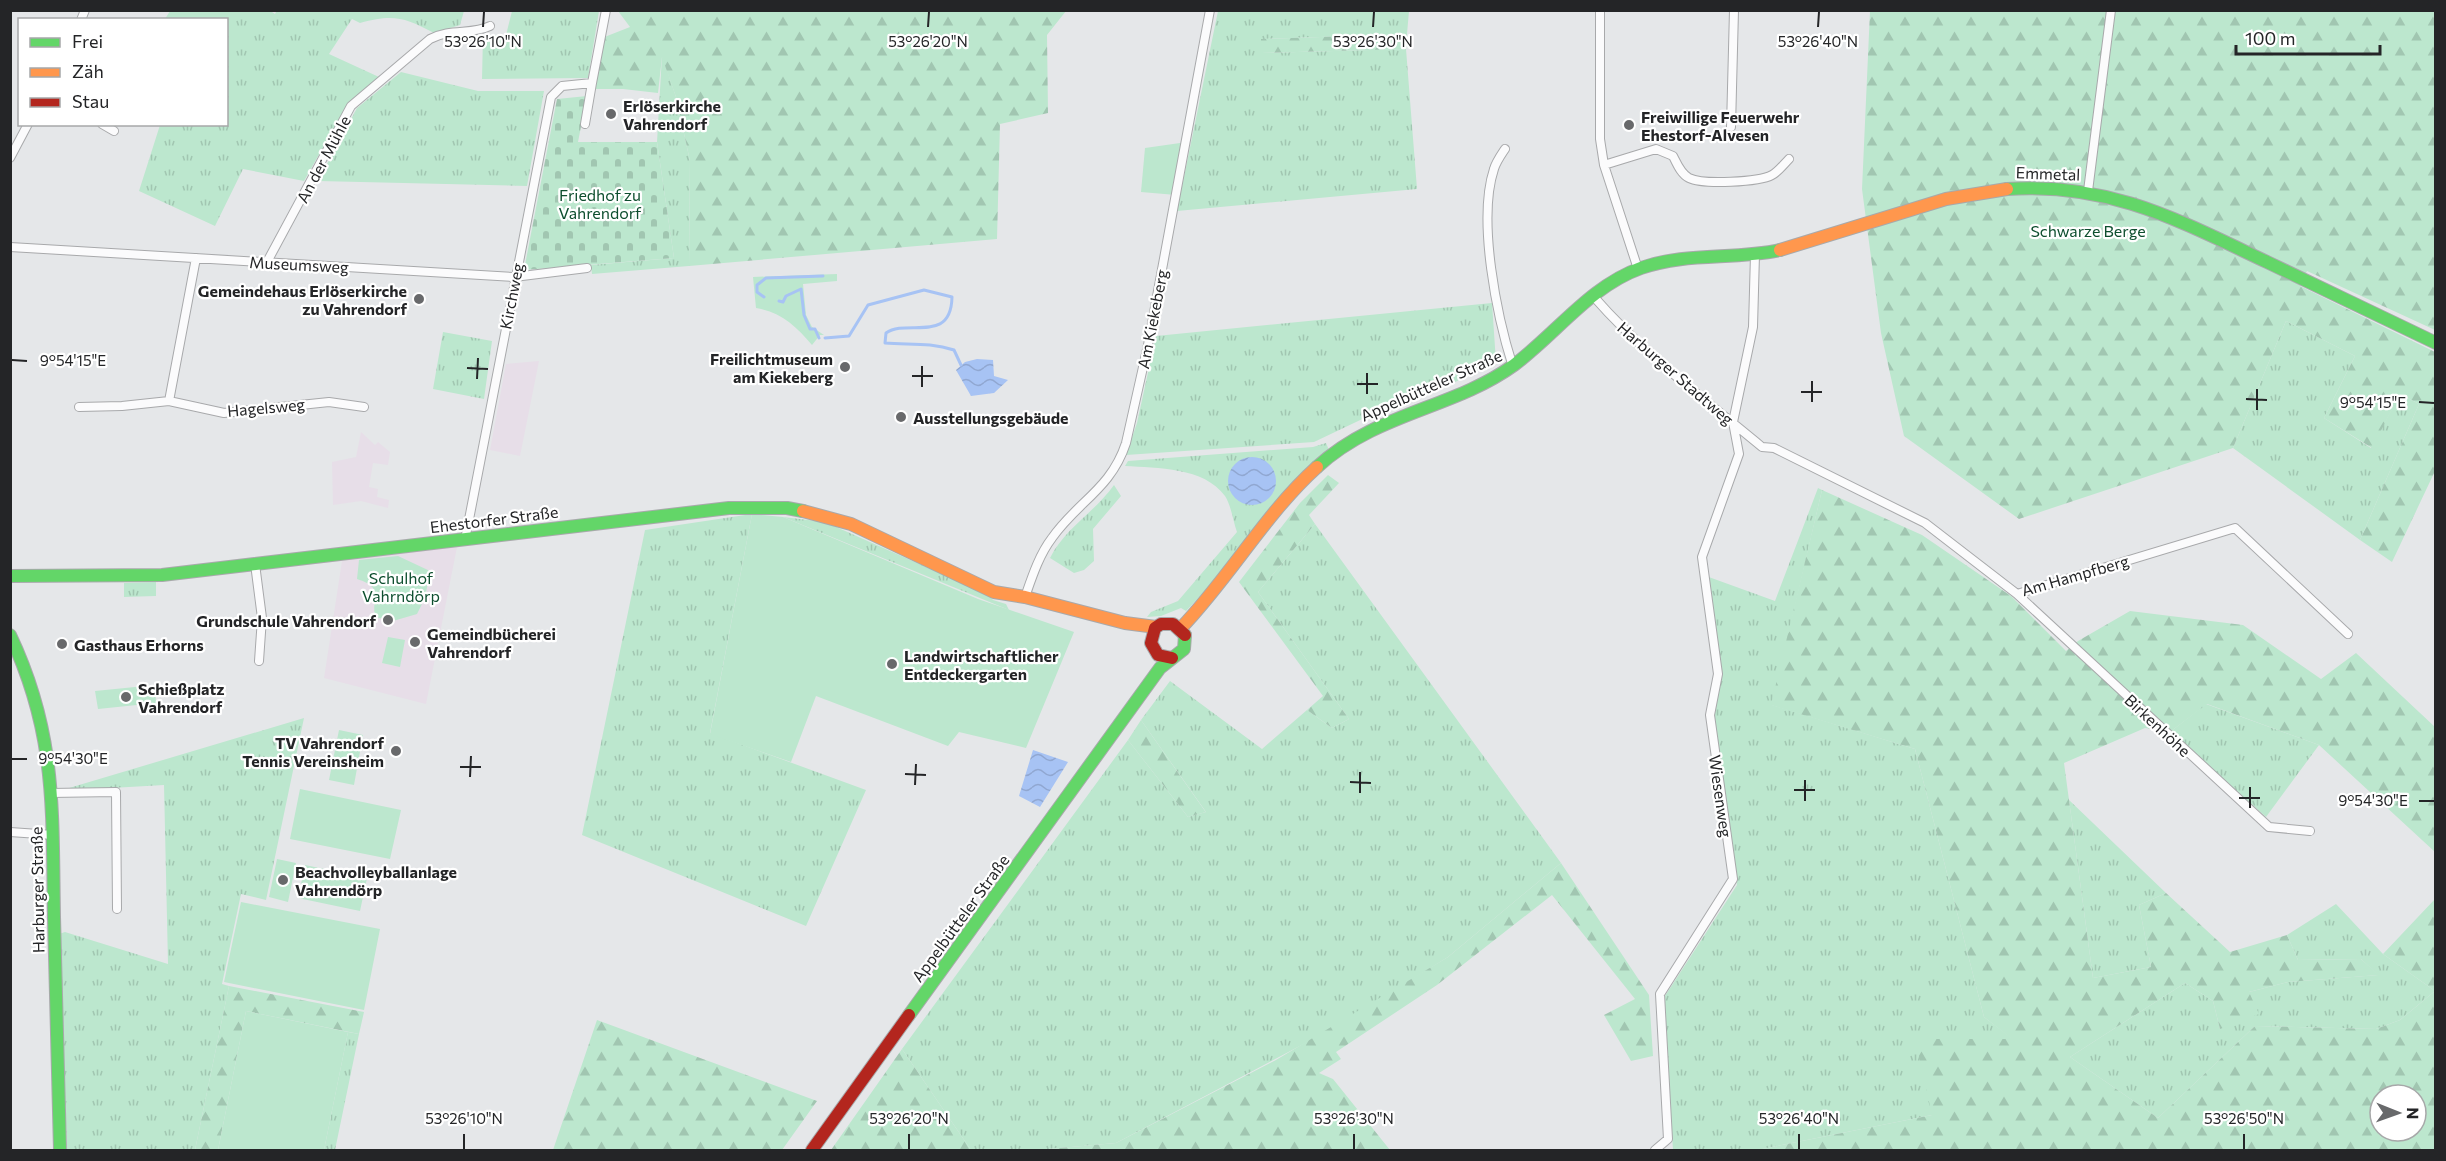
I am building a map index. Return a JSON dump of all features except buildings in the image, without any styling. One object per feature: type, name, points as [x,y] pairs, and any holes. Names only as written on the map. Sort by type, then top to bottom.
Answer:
[{"type":"main road","name":"Emmetal","points":[[1638,268],[1693,256],[1755,254],[1806,244],[1913,208],[1964,194],[2027,186],[2088,191],[2131,201],[2163,213],[2436,343]]},
{"type":"main road","name":"Appelbütteler Straße","points":[[1181,627],[1220,585],[1283,502],[1331,454],[1386,421],[1479,385],[1513,368],[1594,297],[1638,268]]},
{"type":"main road","name":"Ehestorfer Straße","points":[[10,576],[148,576],[729,508],[787,508],[829,516],[851,524],[968,578],[993,592],[1025,597],[1125,623],[1156,627]]},
{"type":"main road","points":[[1169,622],[1181,627],[1186,636],[1185,647],[1172,658],[1162,657],[1152,646],[1156,627],[1169,622]]},
{"type":"main road","name":"Ehestorfer Straße","points":[[1125,623],[1152,646]]},
{"type":"main road","name":"Harburger Straße","points":[[10,635],[29,674],[43,716],[52,835],[60,1150]]},
{"type":"main road","name":"Appelbütteler Straße","points":[[1134,706],[1152,663],[1152,646]]},
{"type":"main road","name":"Appelbütteler Straße","points":[[812,1150],[1162,665],[1172,658]]},
{"type":"street","points":[[585,124],[606,10]]},
{"type":"street","name":"Am Kiekeberg","points":[[1025,597],[1038,562],[1052,537],[1106,482],[1121,459],[1148,345],[1210,10]]},
{"type":"street","points":[[1600,10],[1600,139],[1604,165],[1638,268]]},
{"type":"street","points":[[1731,128],[1734,10]]},
{"type":"street","points":[[2088,191],[2111,10]]},
{"type":"street","name":"An der Mühle","points":[[267,262],[351,106],[430,39],[441,33],[482,30],[490,26]]},
{"type":"street","name":"Kirchweg","points":[[465,540],[514,277],[551,97],[562,86],[592,83]]},
{"type":"street","points":[[10,158],[27,126]]},
{"type":"street","points":[[106,126],[114,130]]},
{"type":"street","points":[[1505,149],[1494,168],[1491,183],[1489,239],[1492,273],[1513,368]]},
{"type":"street","points":[[1604,165],[1656,149],[1673,156],[1688,178],[1700,181],[1731,181],[1772,175],[1789,159]]},
{"type":"street","name":"Museumsweg","points":[[10,247],[514,277],[587,268]]},
{"type":"street","points":[[1733,422],[1752,334],[1755,254]]},
{"type":"street","points":[[169,401],[196,258]]},
{"type":"street","name":"Harburger Stadtweg","points":[[1594,297],[1620,327],[1762,447]]},
{"type":"street","name":"Hagelsweg","points":[[79,407],[122,406],[169,401],[224,412],[328,402],[364,407]]},
{"type":"street","name":"Wiesenweg","points":[[1655,1150],[1668,1139],[1660,994],[1733,879],[1710,715],[1718,674],[1702,557],[1739,454],[1733,422]]},
{"type":"street","name":"Am Hampfberg","points":[[1762,447],[1774,448],[1925,523],[2017,594],[2235,528],[2348,634]]},
{"type":"street","points":[[255,564],[262,618],[259,661]]},
{"type":"street","name":"Birkenhöhe","points":[[2017,594],[2270,828],[2310,831]]},
{"type":"street","points":[[50,793],[116,792],[117,909]]},
{"type":"street","points":[[10,832],[52,835]]},
{"type":"shaded area","points":[[539,361],[520,456],[490,450],[506,364]]},
{"type":"shaded area","points":[[361,432],[375,445],[378,442],[390,452],[388,465],[373,463],[369,487],[378,489],[377,497],[389,500],[388,508],[361,501],[333,505],[332,462],[356,457]]},
{"type":"shaded area","name":"Grundschule Vahrendorf","points":[[457,547],[426,704],[324,678],[342,561]]},
{"type":"green space","points":[[269,10],[275,14],[277,10],[464,11],[460,25],[434,33],[406,20],[390,18],[360,23],[352,19],[329,54],[379,77],[348,103],[304,181],[243,169],[215,226],[139,191],[160,126],[228,126],[228,18],[166,18],[170,11]]},
{"type":"green space","points":[[512,11],[599,11],[588,78],[482,79],[483,35],[506,35]]},
{"type":"green space","points":[[618,11],[1066,11],[1047,35],[1048,113],[1000,124],[997,239],[689,266],[690,161],[676,97],[662,57],[658,93],[595,89],[602,38],[630,27]]},
{"type":"green space","points":[[1218,11],[1409,11],[1407,34],[1262,39],[1261,53],[1406,49],[1417,189],[1177,211]]},
{"type":"green space","name":"Schwarze Berge","points":[[1870,11],[2435,11],[2435,330],[2307,271],[2300,286],[2435,352],[2435,471],[2392,562],[2360,540],[2419,404],[2400,394],[2372,448],[2324,418],[2355,356],[2286,321],[2233,448],[2019,519],[1904,436],[1881,333],[1862,189]]},
{"type":"green space","points":[[1407,34],[1406,49],[1261,53],[1261,39]]},
{"type":"green space","points":[[662,55],[676,97],[690,161],[689,266],[592,274],[591,265],[674,258],[657,142]]},
{"type":"green space","points":[[401,72],[478,91],[544,91],[527,186],[318,181],[357,108]]},
{"type":"green space","name":"Friedhof zu Vahrendorf","points":[[587,96],[578,142],[657,142],[674,258],[524,270],[557,99]]},
{"type":"green space","points":[[1187,142],[1176,195],[1141,192],[1145,148]]},
{"type":"green space","points":[[837,274],[837,281],[803,284],[806,315],[812,327],[824,335],[820,335],[812,345],[780,316],[756,308],[753,277]]},
{"type":"green space","points":[[1492,303],[1496,362],[1447,386],[1375,413],[1314,442],[1126,455],[1137,423],[1156,336]]},
{"type":"green space","points":[[2286,321],[2355,356],[2324,418],[2371,448],[2400,394],[2419,404],[2360,540],[2233,448]]},
{"type":"green space","points":[[443,332],[492,341],[484,399],[433,389]]},
{"type":"green space","points":[[1326,443],[1329,450],[1291,489],[1186,611],[1181,608],[1161,616],[1147,617],[1151,612],[1178,601],[1237,532],[1227,500],[1216,486],[1193,474],[1151,467],[1125,466],[1128,461],[1313,447]]},
{"type":"green space","points":[[1328,475],[1339,483],[1309,515],[1315,524],[1258,592],[1349,719],[1332,728],[1307,710],[1323,696],[1239,582],[1300,503]]},
{"type":"green space","points":[[1114,485],[1121,496],[1093,529],[1094,561],[1084,570],[1074,573],[1050,558],[1056,547]]},
{"type":"green space","points":[[1818,488],[1822,490],[1772,705],[1915,749],[1984,1017],[2013,1039],[1932,1115],[1757,1150],[1673,1150],[1663,999],[1737,885],[1713,719],[1720,678],[1706,576],[1775,601]]},
{"type":"green space","points":[[1822,490],[1922,535],[2011,596],[2066,651],[2078,641],[2130,611],[2243,625],[2321,679],[2356,653],[2435,727],[2435,852],[2319,745],[2207,704],[2170,732],[2145,728],[2064,763],[2093,978],[2151,967],[2139,905],[2166,893],[2230,952],[2287,935],[2298,960],[2361,959],[2379,975],[2288,982],[2249,992],[2259,1014],[2220,1029],[2213,1001],[2185,983],[2070,1057],[2158,1118],[2255,1026],[2376,1029],[2400,1020],[2435,991],[2435,1150],[1757,1150],[1932,1115],[1915,1039],[2012,1039],[1984,1017],[1915,749],[1771,705]]},
{"type":"green space","points":[[752,514],[710,733],[866,790],[806,926],[582,835],[645,530]]},
{"type":"green space","name":"Landwirtschaftlicher Entdeckergarten","points":[[752,514],[783,517],[978,599],[1074,632],[1026,748],[959,732],[948,746],[816,696],[791,762],[710,734]]},
{"type":"green space","points":[[783,517],[825,522],[989,595],[993,600],[1006,604],[1009,610]]},
{"type":"green space","points":[[1315,524],[1561,863],[1448,957],[1332,1029],[1116,1143],[1037,1150],[971,1150],[902,1049],[1128,740],[1188,817],[1206,812],[1141,720],[1170,681],[1262,749],[1307,710],[1332,728],[1349,719],[1258,592]]},
{"type":"green space","name":"Schulhof Vahrndörp","points":[[398,556],[430,571],[425,598],[417,614],[393,621],[375,617],[374,589],[366,582],[357,579],[359,560]]},
{"type":"green space","points":[[156,582],[156,596],[124,597],[124,583]]},
{"type":"green space","points":[[388,637],[405,640],[400,667],[382,663]]},
{"type":"green space","name":"Schießplatz Vahrendorf","points":[[155,685],[156,703],[98,709],[95,691]]},
{"type":"green space","points":[[2206,704],[2319,745],[2266,817],[2170,732]]},
{"type":"green space","points":[[304,718],[266,900],[241,894],[222,984],[229,986],[195,1150],[67,1150],[59,934],[65,932],[168,964],[164,785],[59,791]]},
{"type":"green space","points":[[1141,720],[1206,812],[1188,817],[1128,740]]},
{"type":"green space","points":[[339,730],[363,735],[354,785],[329,780]]},
{"type":"green space","points":[[300,789],[401,810],[390,859],[290,839]]},
{"type":"green space","points":[[2069,800],[2166,893],[2139,905],[2151,967],[2093,978]]},
{"type":"green space","name":"Beachvolleyballanlage Vahrendörp","points":[[277,859],[296,863],[288,902],[269,897]]},
{"type":"green space","points":[[1561,863],[1649,995],[1653,1056],[1631,1061],[1604,1015],[1635,999],[1552,895],[1437,985],[1336,1052],[1341,1059],[1319,1073],[1333,1079],[1390,1150],[1037,1150],[1116,1143],[1276,1060],[1448,957]]},
{"type":"green space","points":[[305,865],[367,878],[360,911],[298,898]]},
{"type":"green space","points":[[2435,899],[2435,991],[2383,954]]},
{"type":"green space","points":[[241,902],[380,929],[364,1010],[224,982]]},
{"type":"green space","points":[[2336,904],[2383,954],[2435,991],[2400,1020],[2376,1029],[2255,1026],[2158,1118],[2070,1057],[2185,983],[2213,1001],[2220,1029],[2249,992],[2288,982],[2378,975],[2361,959],[2298,960],[2287,935]]},
{"type":"green space","points":[[229,986],[364,1012],[359,1034],[246,1011],[218,1150],[195,1150]]},
{"type":"green space","points":[[246,1011],[348,1032],[324,1150],[218,1150]]},
{"type":"green space","points":[[597,1020],[817,1101],[782,1150],[553,1150]]},
{"type":"green space","points":[[348,1032],[359,1034],[335,1150],[324,1150]]},
{"type":"green space","points":[[902,1049],[971,1150],[831,1150]]},
{"type":"water","points":[[977,359],[993,360],[994,376],[1008,380],[994,393],[971,396],[956,370],[965,362]]},
{"type":"water","points":[[1252,457],[1269,464],[1276,481],[1269,498],[1252,505],[1235,498],[1228,481],[1235,464]]},
{"type":"water","points":[[1033,750],[1068,762],[1040,807],[1019,796]]},
{"type":"waterway","points":[[764,297],[757,292],[757,285],[766,278],[823,276]]},
{"type":"waterway","points":[[779,301],[783,302],[786,296],[801,289],[804,315],[810,329],[815,329],[819,338]]},
{"type":"waterway","points":[[825,338],[849,336],[868,305],[924,290],[952,297],[950,312],[944,321],[936,326],[895,329],[886,333],[885,343],[945,347],[954,350],[961,365]]},
{"type":"traffic: fast","points":[[2007,189],[2044,188],[2078,192],[2142,207],[2203,232],[2436,343]]},
{"type":"traffic: fast","points":[[1317,467],[1340,449],[1365,434],[1490,380],[1529,353],[1589,298],[1623,276],[1641,268],[1675,260],[1780,250]]},
{"type":"traffic: fast","points":[[10,576],[162,575],[729,508],[787,508],[803,511]]},
{"type":"traffic: fast","points":[[10,635],[36,706],[49,773],[52,807],[60,1150]]},
{"type":"traffic: fast","points":[[909,1015],[1160,668],[1184,649],[1185,635]]},
{"type":"traffic: slow","points":[[1780,250],[1946,199],[2007,189]]},
{"type":"traffic: slow","points":[[1181,628],[1216,588],[1264,525],[1298,485],[1317,467]]},
{"type":"traffic: slow","points":[[803,511],[851,524],[994,592],[1025,597],[1125,623],[1156,627]]},
{"type":"traffic: jam","points":[[1172,658],[1158,655],[1151,643],[1155,628],[1161,624],[1173,624],[1185,635]]},
{"type":"traffic: jam","points":[[812,1150],[909,1015]]},
{"type":"place","name":"Erlöserkirche Vahrendorf","points":[[611,114]]},
{"type":"place","name":"Freiwillige Feuerwehr Ehestorf-Alvesen","points":[[1629,125]]},
{"type":"place","name":"Gemeindehaus Erlöserkirche zu Vahrendorf","points":[[419,299]]},
{"type":"place","name":"Freilichtmuseum am Kiekeberg","points":[[845,367]]},
{"type":"place","name":"Ausstellungsgebäude","points":[[901,417]]},
{"type":"place","name":"Grundschule Vahrendorf","points":[[388,620]]},
{"type":"place","name":"Gemeindbücherei Vahrendorf","points":[[415,642]]},
{"type":"place","name":"Gasthaus Erhorns","points":[[62,644]]},
{"type":"place","name":"Landwirtschaftlicher Entdeckergarten","points":[[892,664]]},
{"type":"place","name":"Schießplatz Vahrendorf","points":[[126,697]]},
{"type":"place","name":"TV Vahrendorf Tennis Vereinsheim","points":[[396,751]]},
{"type":"place","name":"Beachvolleyballanlage Vahrendörp","points":[[283,880]]}]
